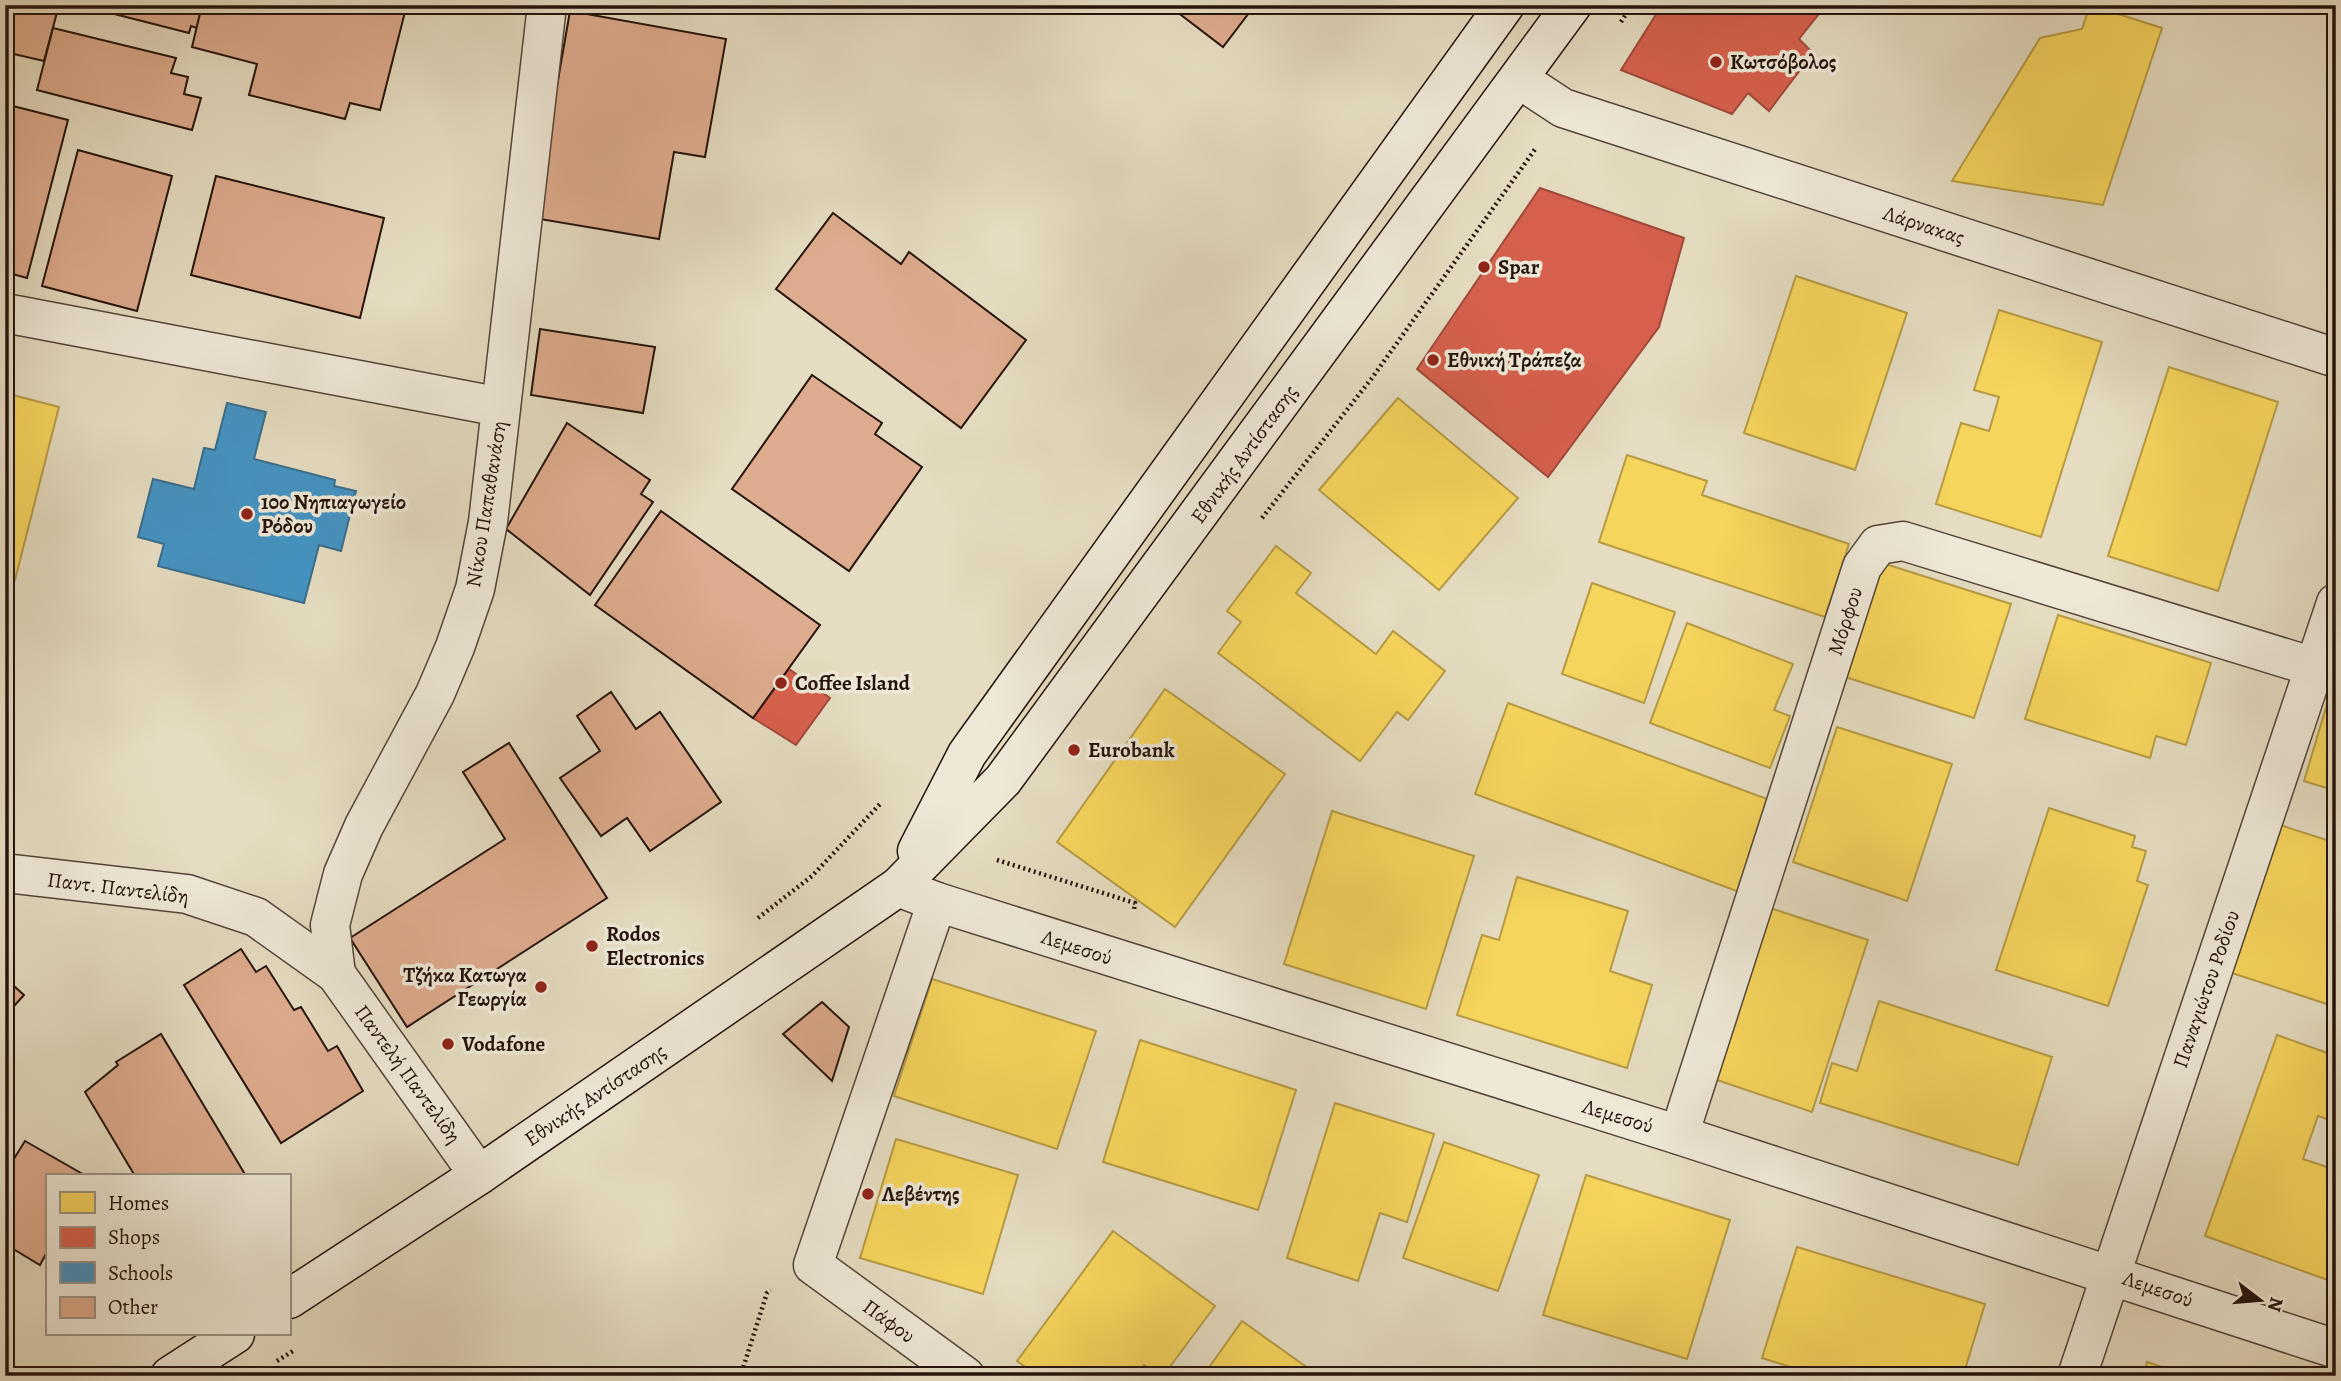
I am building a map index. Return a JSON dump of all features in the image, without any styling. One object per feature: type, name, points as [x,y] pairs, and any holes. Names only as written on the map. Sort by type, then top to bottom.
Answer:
[{"type":"street","name":"Νίκου Παπαθανάση","points":[[336,974],[330,925],[343,874],[364,826],[435,694],[475,589],[488,522],[547,5]]},
{"type":"street","name":"Εθνικής Αντίστασης","points":[[898,887],[967,754],[1505,5]]},
{"type":"street","name":"Εθνικής Αντίστασης","points":[[290,1298],[479,1175],[898,887],[1003,780],[1573,5]]},
{"type":"street","name":"Λάρνακας","points":[[1519,79],[1563,108],[2336,358]]},
{"type":"street","points":[[5,313],[501,407]]},
{"type":"street","name":"Μόρφου","points":[[1679,1135],[1862,567],[1878,545],[1903,541],[2314,667]]},
{"type":"street","name":"Παναγιώτου Ροδίου","points":[[2077,1376],[2336,603]]},
{"type":"street","name":"Παντ. Παντελίδη","points":[[5,873],[187,894],[256,917],[336,974]]},
{"type":"street","name":"Λεμεσού","points":[[898,887],[1125,962],[2111,1273],[2336,1349]]},
{"type":"street","points":[[813,1265],[937,902]]},
{"type":"street","name":"Παντελή Παντελίδη","points":[[336,974],[479,1175]]},
{"type":"street","name":"Πάφου","points":[[813,1265],[965,1376]]},
{"type":"street","points":[[170,1376],[232,1336]]},
{"type":"path","points":[[1617,28],[1632,5]]},
{"type":"path","points":[[1260,521],[1372,378],[1563,108]]},
{"type":"path","points":[[750,924],[812,877],[890,792]]},
{"type":"path","points":[[1001,849],[992,859],[1135,903],[1125,962]]},
{"type":"path","points":[[737,1376],[743,1368],[767,1293],[813,1265]]},
{"type":"building: Homes","points":[[2090,5],[2162,28],[2103,205],[1952,181],[2040,38],[2082,29]]},
{"type":"building: Homes","points":[[1796,276],[1907,313],[1855,470],[1744,433]]},
{"type":"building: Homes","points":[[1999,310],[2102,342],[2041,537],[1936,504],[1961,423],[1989,431],[1999,397],[1974,390]]},
{"type":"building: Homes","points":[[2169,367],[2278,402],[2218,591],[2108,556]]},
{"type":"building: Homes","points":[[5,393],[59,407],[15,580],[5,578]]},
{"type":"building: Homes","points":[[1398,398],[1518,498],[1439,590],[1319,490]]},
{"type":"building: Homes","points":[[1627,455],[1707,481],[1702,495],[1849,544],[1825,617],[1599,542]]},
{"type":"building: Homes","points":[[1276,546],[1311,573],[1296,593],[1376,654],[1393,631],[1445,671],[1408,720],[1397,712],[1360,761],[1218,653],[1241,622],[1227,611]]},
{"type":"building: Homes","points":[[1876,561],[2011,604],[1974,718],[1839,675]]},
{"type":"building: Homes","points":[[1592,583],[1675,612],[1644,703],[1562,674]]},
{"type":"building: Homes","points":[[2058,615],[2211,663],[2186,745],[2156,736],[2150,758],[2025,719]]},
{"type":"building: Homes","points":[[1687,623],[1793,664],[1774,710],[1790,716],[1770,768],[1650,723]]},
{"type":"building: Homes","points":[[2336,674],[2336,791],[2304,781]]},
{"type":"building: Homes","points":[[1165,689],[1285,774],[1175,927],[1057,842]]},
{"type":"building: Homes","points":[[1508,703],[1783,805],[1750,896],[1475,794]]},
{"type":"building: Homes","points":[[1837,727],[1952,764],[1907,901],[1793,862]]},
{"type":"building: Homes","points":[[2049,808],[2135,836],[2132,847],[2146,851],[2137,881],[2148,885],[2108,1006],[1996,970]]},
{"type":"building: Homes","points":[[1332,811],[1474,856],[1426,1009],[1284,964]]},
{"type":"building: Homes","points":[[2280,825],[2336,843],[2336,1007],[2232,973]]},
{"type":"building: Homes","points":[[1517,877],[1628,911],[1610,971],[1652,985],[1627,1068],[1457,1015],[1482,935],[1499,940]]},
{"type":"building: Homes","points":[[1770,908],[1868,940],[1812,1112],[1714,1079]]},
{"type":"building: Homes","points":[[932,979],[1096,1031],[1057,1149],[894,1096]]},
{"type":"building: Homes","points":[[1879,1001],[2052,1057],[2018,1165],[1820,1103],[1832,1063],[1857,1071]]},
{"type":"building: Homes","points":[[2277,1035],[2336,1056],[2336,1122],[2318,1116],[2303,1159],[2336,1170],[2336,1283],[2205,1236]]},
{"type":"building: Homes","points":[[1140,1040],[1296,1090],[1258,1210],[1103,1162]]},
{"type":"building: Homes","points":[[1335,1103],[1434,1134],[1407,1222],[1380,1213],[1358,1281],[1287,1258]]},
{"type":"building: Homes","points":[[896,1139],[1018,1175],[983,1294],[860,1258]]},
{"type":"building: Homes","points":[[1444,1142],[1539,1175],[1498,1291],[1403,1258]]},
{"type":"building: Homes","points":[[1586,1175],[1730,1220],[1687,1359],[1543,1315]]},
{"type":"building: Homes","points":[[1113,1231],[1215,1306],[1163,1376],[1144,1365],[1136,1376],[1038,1376],[1017,1361]]},
{"type":"building: Homes","points":[[1797,1247],[1985,1304],[1963,1376],[1819,1376],[1762,1358]]},
{"type":"building: Homes","points":[[1242,1321],[1319,1376],[1203,1376]]},
{"type":"building: Homes","points":[[2147,1362],[2189,1376],[2143,1376]]},
{"type":"building: Shops","name":"Κωτσόβολος","points":[[1662,5],[1826,5],[1799,39],[1813,53],[1769,111],[1748,93],[1732,114],[1621,70]]},
{"type":"building: Shops","points":[[1540,188],[1684,238],[1659,327],[1548,477],[1417,369]]},
{"type":"building: Shops","points":[[789,669],[830,698],[796,745],[753,718]]},
{"type":"building: Schools","name":"10ο Νηπιαγωγείο Ρόδου","points":[[227,403],[266,412],[254,459],[335,480],[334,486],[356,491],[341,551],[319,545],[304,603],[158,566],[164,544],[138,537],[153,479],[194,489],[204,448],[215,450]]},
{"type":"building: Other","points":[[5,5],[59,5],[44,61],[5,52]]},
{"type":"building: Other","points":[[79,5],[202,5],[197,28],[191,26],[189,33]]},
{"type":"building: Other","points":[[202,5],[406,8],[380,110],[350,103],[345,119],[249,95],[257,64],[192,47]]},
{"type":"building: Other","points":[[1168,5],[1255,5],[1223,47]]},
{"type":"building: Other","points":[[570,11],[726,39],[705,157],[674,152],[659,239],[534,218]]},
{"type":"building: Other","points":[[53,28],[176,58],[171,73],[188,77],[184,94],[201,98],[192,130],[37,90]]},
{"type":"building: Other","points":[[5,104],[68,120],[27,278],[5,272]]},
{"type":"building: Other","points":[[78,150],[172,176],[137,311],[42,286]]},
{"type":"building: Other","points":[[216,176],[384,218],[360,318],[191,275]]},
{"type":"building: Other","points":[[833,213],[901,264],[909,252],[1026,340],[961,428],[776,289]]},
{"type":"building: Other","points":[[540,329],[655,347],[643,413],[531,395]]},
{"type":"building: Other","points":[[812,375],[882,423],[875,434],[922,467],[849,571],[732,489]]},
{"type":"building: Other","points":[[567,423],[650,480],[641,494],[653,502],[590,595],[506,529]]},
{"type":"building: Other","points":[[661,511],[820,625],[753,718],[595,605]]},
{"type":"building: Other","points":[[611,692],[636,729],[660,712],[721,802],[650,851],[627,818],[601,836],[560,778],[600,751],[577,716]]},
{"type":"building: Other","points":[[509,743],[607,898],[407,1027],[350,938],[505,839],[463,772]]},
{"type":"building: Other","points":[[241,949],[256,972],[266,966],[294,1010],[301,1007],[328,1051],[337,1046],[363,1091],[281,1143],[184,985]]},
{"type":"building: Other","points":[[5,978],[24,995],[5,1016]]},
{"type":"building: Other","points":[[822,1002],[849,1027],[832,1081],[783,1034]]},
{"type":"building: Other","points":[[161,1034],[245,1174],[134,1174],[85,1092],[118,1065],[116,1062]]},
{"type":"building: Other","points":[[25,1141],[83,1174],[46,1174],[46,1254],[40,1265],[5,1244],[5,1173]]},
{"type":"place","name":"Κωτσόβολος","points":[[1716,62]]},
{"type":"place","name":"Spar","points":[[1484,267]]},
{"type":"place","name":"Εθνική Τράπεζα","points":[[1433,360]]},
{"type":"place","name":"10ο Νηπιαγωγείο Ρόδου","points":[[247,514]]},
{"type":"place","name":"Coffee Island","points":[[781,683]]},
{"type":"place","name":"Eurobank","points":[[1074,750]]},
{"type":"place","name":"Rodos Electronics","points":[[592,946]]},
{"type":"place","name":"Τζήκα Κατωγα Γεωργία","points":[[541,987]]},
{"type":"place","name":"Vodafone","points":[[448,1044]]},
{"type":"place","name":"Λεβέντης","points":[[868,1194]]}]
